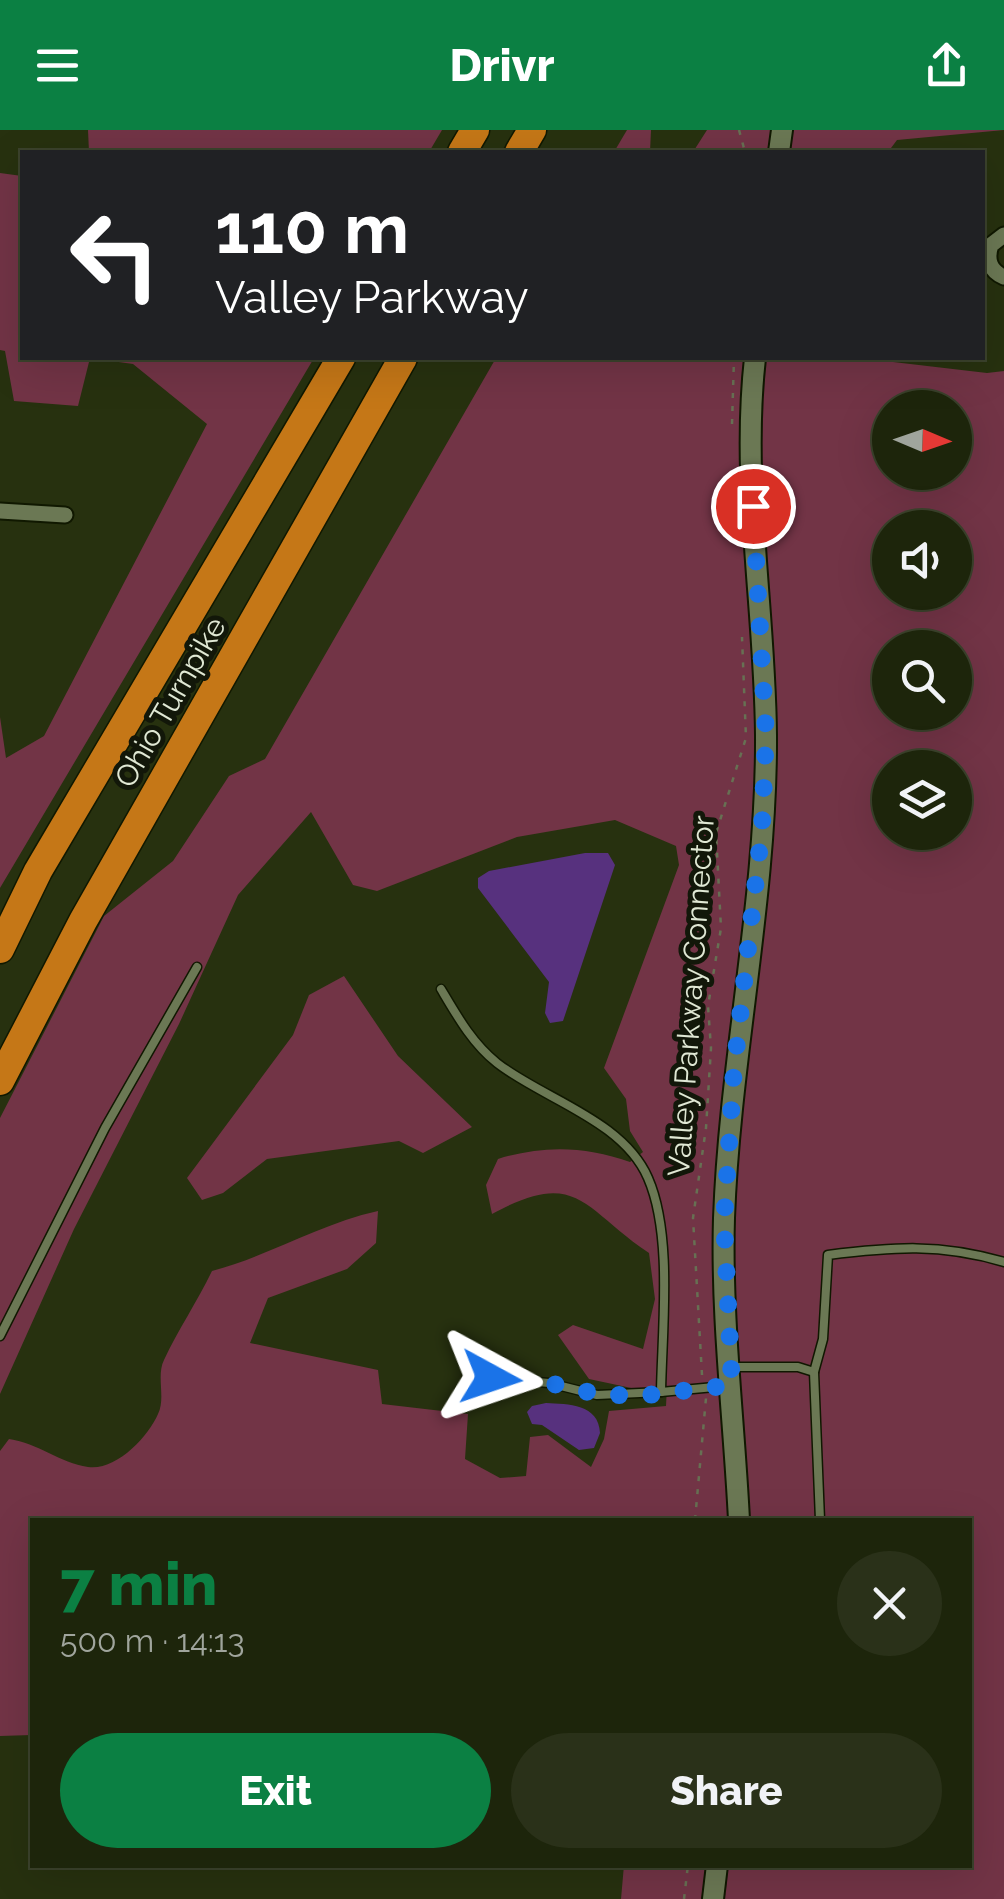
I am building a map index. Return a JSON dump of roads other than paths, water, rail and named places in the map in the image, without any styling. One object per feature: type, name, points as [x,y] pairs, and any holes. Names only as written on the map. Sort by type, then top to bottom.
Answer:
[{"type":"highway","name":"Ohio Turnpike","points":[[0,949],[38,871],[340,360]]},
{"type":"highway","name":"Ohio Turnpike","points":[[0,1081],[84,921],[402,360]]},
{"type":"street","points":[[1004,236],[991,246],[988,259],[995,272],[1004,277]]},
{"type":"street","points":[[739,1518],[724,1221],[734,1069],[762,828],[766,734],[750,468],[755,360]]},
{"type":"street","points":[[0,511],[65,514]]},
{"type":"street","points":[[713,1899],[717,1868]]},
{"type":"lane","points":[[0,1336],[105,1128],[197,967]]},
{"type":"lane","points":[[442,990],[468,1034],[497,1062],[620,1140],[648,1176],[659,1220],[661,1392]]},
{"type":"lane","points":[[820,1518],[814,1372],[823,1339],[828,1255],[916,1246],[958,1248],[1004,1262]]},
{"type":"lane","points":[[491,1378],[549,1383],[597,1394],[704,1388],[732,1376],[798,1367],[814,1372]]}]
